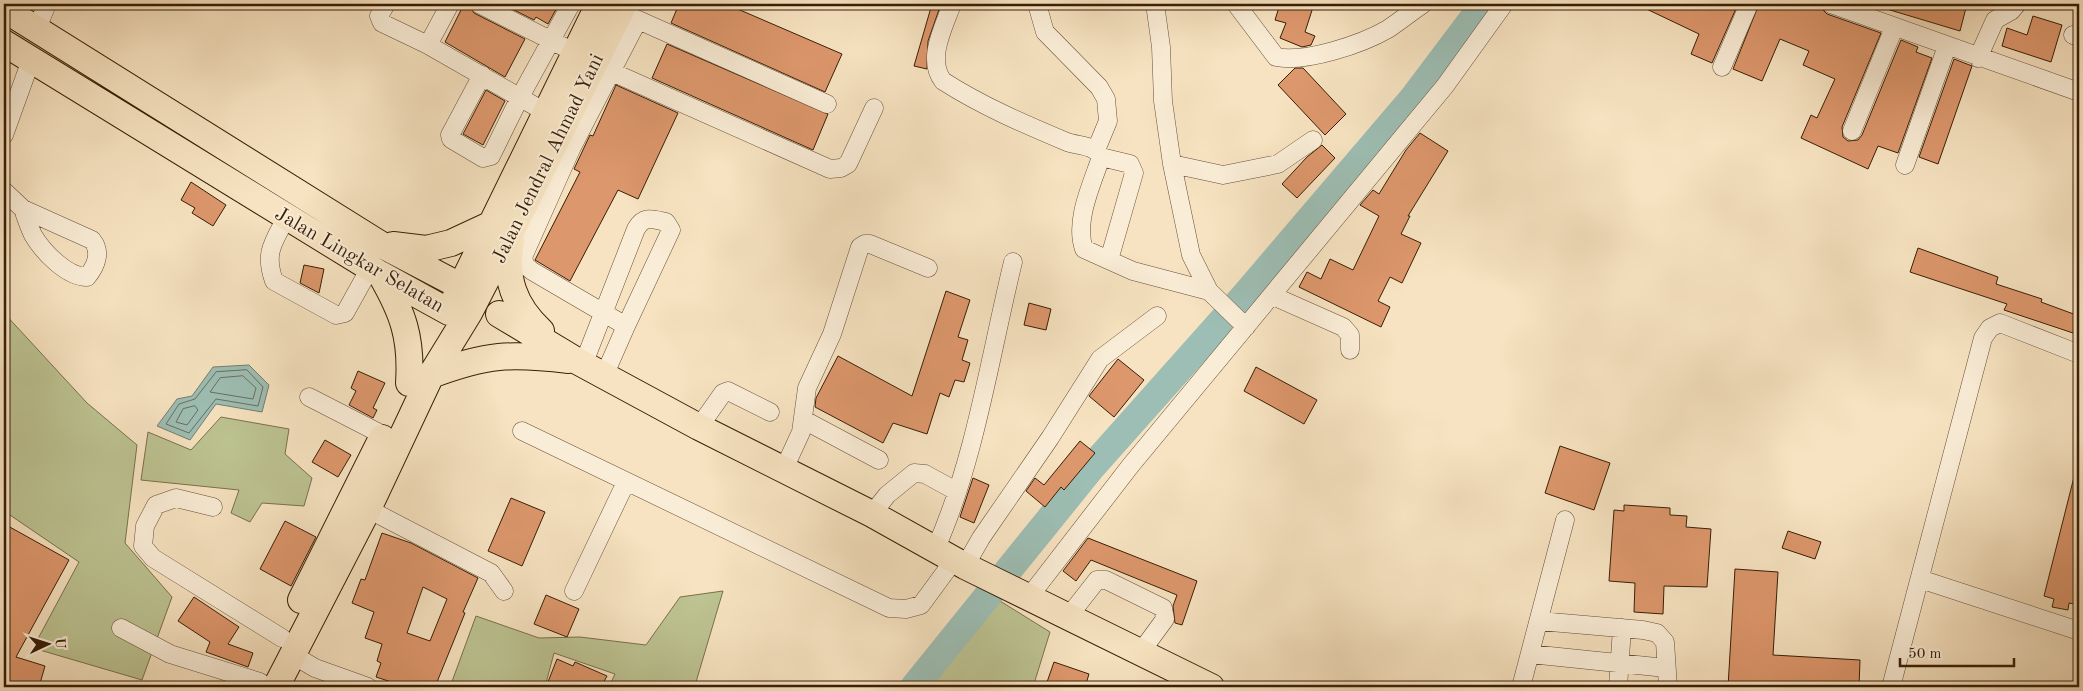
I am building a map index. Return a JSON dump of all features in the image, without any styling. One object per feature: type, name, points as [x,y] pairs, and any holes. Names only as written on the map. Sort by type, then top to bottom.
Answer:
[{"type":"highway","name":"Jalan Jendral Ahmad Yani","points":[[525,180],[547,113],[576,53],[620,9]]},
{"type":"highway","name":"Jalan Jendral Ahmad Yani","points":[[420,379],[473,286],[525,180],[620,9]]},
{"type":"highway","name":"Jalan Lingkar Selatan","points":[[4,10],[380,244],[473,286],[500,308],[499,314],[488,317],[458,312],[375,271],[4,43]]},
{"type":"highway","points":[[380,244],[426,249],[503,227],[509,275],[516,302],[529,319],[584,365]]},
{"type":"highway","points":[[265,685],[368,510],[420,379],[411,355],[404,322],[396,301],[375,271]]},
{"type":"highway","points":[[499,314],[584,365],[699,427],[872,514],[1026,596],[1211,687]]},
{"type":"highway","points":[[288,647],[383,435],[420,379],[486,357],[521,355],[584,365]]},
{"type":"street","points":[[36,30],[48,4]]},
{"type":"street","points":[[386,4],[379,16],[380,20],[482,75],[547,113]]},
{"type":"street","points":[[428,45],[450,4]]},
{"type":"street","points":[[479,4],[576,53]]},
{"type":"street","points":[[482,75],[450,136],[451,139],[483,158],[491,156],[520,97],[571,4]]},
{"type":"street","points":[[952,4],[936,51],[936,71],[943,81],[1009,118],[1075,145],[1130,164],[1134,173],[1109,260]]},
{"type":"street","points":[[1037,4],[1044,32],[1100,87],[1106,99],[1108,121],[1081,223],[1080,238],[1084,249],[1133,271],[1213,295]]},
{"type":"street","points":[[1236,4],[1276,57],[1289,60],[1355,44],[1388,29],[1423,4]]},
{"type":"street","points":[[1026,596],[1241,323],[1273,296],[1358,189],[1446,86],[1504,4]]},
{"type":"street","points":[[1722,67],[1749,4]]},
{"type":"street","points":[[1831,4],[1978,58],[2079,92]]},
{"type":"street","points":[[1978,58],[1995,20],[2011,11],[2017,4]]},
{"type":"street","points":[[626,326],[532,271],[525,265],[523,257],[572,147],[612,72],[620,9],[827,104]]},
{"type":"street","points":[[1156,11],[1161,47],[1163,101],[1172,164],[1191,255],[1213,295],[1241,323]]},
{"type":"street","points":[[1852,131],[1894,28]]},
{"type":"street","points":[[1905,165],[1947,46]]},
{"type":"street","points":[[4,134],[31,60]]},
{"type":"street","points":[[612,72],[830,169],[841,168],[848,164],[874,108]]},
{"type":"street","points":[[1172,164],[1223,175],[1278,164],[1313,140]]},
{"type":"street","points":[[4,191],[23,209]]},
{"type":"street","points":[[286,218],[270,250],[268,265],[274,281],[336,315],[345,313],[375,271]]},
{"type":"street","points":[[647,218],[666,222],[671,230],[626,326],[584,365],[641,220],[647,218]]},
{"type":"street","points":[[784,469],[798,443],[804,420],[807,388],[832,334],[860,247],[870,244],[928,268]]},
{"type":"street","points":[[952,558],[946,526],[977,420],[1013,262]]},
{"type":"street","points":[[1273,296],[1344,327],[1350,335],[1350,350]]},
{"type":"street","points":[[522,431],[889,608],[906,610],[921,605],[952,558],[980,538],[1050,438],[1100,359],[1157,316]]},
{"type":"street","points":[[1891,687],[1983,338],[1990,328],[2000,323],[2079,354]]},
{"type":"street","points":[[699,427],[723,393],[728,391],[770,412]]},
{"type":"street","points":[[309,397],[383,435]]},
{"type":"street","points":[[804,420],[879,460]]},
{"type":"street","points":[[872,514],[887,495],[914,473],[925,474],[956,491]]},
{"type":"street","points":[[574,591],[626,482]]},
{"type":"street","points":[[213,507],[176,498],[156,505],[145,526],[143,546],[153,558],[288,647],[315,668],[368,687]]},
{"type":"street","points":[[368,510],[491,573],[504,591]]},
{"type":"street","points":[[1521,687],[1565,520]]},
{"type":"street","points":[[1920,579],[2079,631]]},
{"type":"street","points":[[1068,617],[1097,580],[1106,580],[1163,608],[1166,619],[1140,653]]},
{"type":"street","points":[[1539,621],[1657,633],[1665,642],[1668,687]]},
{"type":"street","points":[[120,628],[170,654],[265,685]]},
{"type":"street","points":[[1618,687],[1622,628]]},
{"type":"street","points":[[1530,654],[1666,668]]},
{"type":"green space","points":[[4,313],[87,403],[137,445],[125,543],[172,597],[142,680],[33,648],[79,562],[4,511]]},
{"type":"green space","points":[[221,417],[289,429],[285,454],[312,478],[304,506],[262,503],[250,522],[231,513],[239,490],[141,480],[148,432],[191,450]]},
{"type":"green space","points":[[723,591],[696,682],[749,687],[609,687],[615,674],[554,653],[545,687],[450,687],[476,616],[539,638],[580,637],[646,645],[680,597]]},
{"type":"green space","points":[[1000,601],[1050,632],[1033,687],[929,687]]},
{"type":"water","points":[[249,365],[269,385],[262,412],[216,404],[190,440],[157,426],[177,399],[192,396],[213,367]]},
{"type":"building","points":[[464,4],[468,4],[474,13],[525,39],[505,77],[445,42]]},
{"type":"building","points":[[502,4],[559,4],[548,24],[536,17],[534,20]]},
{"type":"building","points":[[679,4],[726,4],[842,54],[825,92],[671,23]]},
{"type":"building","points":[[932,4],[941,4],[928,41],[927,69],[914,66]]},
{"type":"building","points":[[1280,4],[1314,4],[1305,32],[1315,36],[1311,45],[1302,47],[1280,38],[1286,23],[1275,20]]},
{"type":"building","points":[[1636,4],[1738,4],[1712,63],[1691,54],[1699,34]]},
{"type":"building","points":[[1759,4],[1792,4],[1802,8],[1804,4],[1811,4],[1821,8],[1827,14],[1881,33],[1842,127],[1843,137],[1848,141],[1858,140],[1862,135],[1901,40],[1918,47],[1916,52],[1932,58],[1898,153],[1878,146],[1868,169],[1801,138],[1811,115],[1817,118],[1835,79],[1803,65],[1809,51],[1780,39],[1762,81],[1733,69]]},
{"type":"building","points":[[1881,4],[1967,4],[1960,31],[1880,7]]},
{"type":"building","points":[[2033,16],[2062,25],[2051,62],[2002,46],[2007,28],[2027,35]]},
{"type":"building","points":[[667,44],[828,114],[813,150],[652,78]]},
{"type":"building","points":[[1954,59],[1972,66],[1938,164],[1919,157]]},
{"type":"building","points":[[1295,68],[1303,68],[1346,114],[1325,135],[1278,85]]},
{"type":"building","points":[[616,85],[678,113],[638,199],[618,190],[570,281],[535,260],[580,172],[574,169],[590,135],[593,136]]},
{"type":"building","points":[[486,90],[505,101],[483,145],[463,134]]},
{"type":"building","points":[[1420,133],[1448,151],[1408,216],[1410,216],[1401,234],[1421,243],[1402,283],[1390,277],[1378,301],[1390,307],[1381,327],[1299,287],[1307,272],[1321,279],[1330,259],[1353,270],[1379,216],[1360,205],[1373,190],[1379,194],[1406,150]]},
{"type":"building","points":[[1322,145],[1335,158],[1297,198],[1282,184],[1307,157]]},
{"type":"building","points":[[191,182],[226,205],[213,226],[192,213],[195,208],[181,200]]},
{"type":"building","points":[[1918,248],[1998,277],[1996,284],[2042,299],[2041,302],[2079,316],[2079,335],[2004,310],[2007,304],[1910,272]]},
{"type":"building","points":[[304,265],[324,269],[319,293],[300,283]]},
{"type":"building","points":[[946,291],[970,300],[958,337],[968,340],[962,360],[970,363],[964,382],[955,380],[949,397],[940,393],[927,434],[893,423],[883,443],[815,407],[816,398],[838,356],[912,396]]},
{"type":"building","points":[[1029,303],[1051,309],[1046,330],[1024,325]]},
{"type":"building","points":[[1118,359],[1144,380],[1114,417],[1089,396]]},
{"type":"building","points":[[1256,367],[1317,400],[1304,424],[1244,391]]},
{"type":"building","points":[[358,371],[385,383],[373,408],[377,410],[373,418],[349,405],[356,391],[351,388]]},
{"type":"building","points":[[325,440],[351,455],[338,477],[312,462]]},
{"type":"building","points":[[1080,441],[1095,453],[1064,490],[1061,487],[1045,507],[1026,491],[1035,478],[1044,485]]},
{"type":"building","points":[[1560,446],[1610,463],[1594,510],[1545,493]]},
{"type":"building","points":[[2075,473],[2079,473],[2079,605],[2069,603],[2068,610],[2052,607],[2054,599],[2044,596]]},
{"type":"building","points":[[973,478],[989,485],[974,523],[960,517]]},
{"type":"building","points":[[511,498],[545,512],[522,566],[488,551]]},
{"type":"building","points":[[1624,505],[1670,508],[1670,515],[1687,516],[1686,527],[1711,529],[1707,587],[1664,586],[1663,614],[1634,612],[1635,583],[1609,581],[1614,510],[1624,511]]},
{"type":"building","points":[[285,521],[316,537],[291,586],[260,569]]},
{"type":"building","points":[[8,526],[69,560],[16,657],[45,666],[39,687],[4,687],[4,533]]},
{"type":"building","points":[[1788,531],[1821,542],[1815,559],[1782,548]]},
{"type":"building","points":[[382,533],[411,543],[478,578],[435,687],[422,687],[412,683],[411,687],[407,687],[376,677],[381,663],[377,661],[382,644],[365,638],[374,612],[352,603],[361,579],[365,580]],"holes":[[[423,587],[447,599],[430,641],[407,633]]]},
{"type":"building","points":[[1088,538],[1197,581],[1182,625],[1175,623],[1173,606],[1177,595],[1091,560],[1076,581],[1063,571]]},
{"type":"building","points":[[1735,569],[1778,572],[1773,655],[1860,660],[1859,687],[1728,687]]},
{"type":"building","points":[[546,595],[579,609],[567,637],[534,624]]},
{"type":"building","points":[[194,597],[239,627],[228,644],[253,653],[248,667],[206,652],[210,642],[178,621]]},
{"type":"building","points":[[557,659],[573,666],[575,662],[607,676],[601,687],[546,687]]},
{"type":"building","points":[[1054,662],[1089,674],[1085,687],[1052,687],[1046,685]]},
{"type":"waterway","points":[[914,687],[1091,468],[1246,294],[1414,97],[1484,4]]}]
